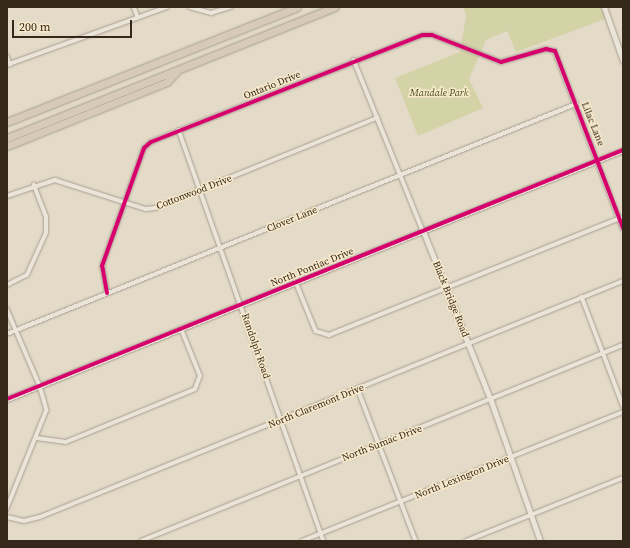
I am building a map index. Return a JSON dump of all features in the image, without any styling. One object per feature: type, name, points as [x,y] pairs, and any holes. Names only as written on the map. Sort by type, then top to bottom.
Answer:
[{"type":"highway","points":[[7,122],[297,7]]},
{"type":"highway","points":[[7,138],[335,7]]},
{"type":"highway","points":[[7,146],[167,82],[178,70]]},
{"type":"street","points":[[134,7],[138,17]]},
{"type":"street","points":[[7,56],[9,64],[167,7]]},
{"type":"street","points":[[190,7],[211,13],[231,7]]},
{"type":"street","points":[[604,7],[623,61]]},
{"type":"street","name":"Ontario Drive","points":[[107,293],[102,266],[123,202],[144,148],[179,130],[354,60],[423,35],[432,35],[501,62],[553,50]]},
{"type":"street","name":"Lilac Lane","points":[[553,50],[599,160],[623,228]]},
{"type":"street","name":"Black Bridge Road","points":[[354,60],[491,401],[540,541]]},
{"type":"street","name":"Clover Lane","points":[[7,334],[576,104]]},
{"type":"street","name":"Cottonwood Drive","points":[[7,196],[34,186],[63,181],[123,202],[154,208],[377,118]]},
{"type":"street","name":"Randolph Road","points":[[179,130],[302,474],[324,541]]},
{"type":"street","name":"North Pontiac Drive","points":[[7,399],[623,150]]},
{"type":"street","points":[[7,285],[27,275],[46,233],[46,217],[34,186]]},
{"type":"street","points":[[296,282],[316,331],[329,335],[620,218]]},
{"type":"street","name":"North Claremont Drive","points":[[7,517],[32,520],[623,281]]},
{"type":"street","points":[[582,297],[623,405]]},
{"type":"street","points":[[7,309],[15,331],[40,386],[46,410],[37,438],[7,509]]},
{"type":"street","points":[[37,438],[66,442],[195,390],[200,376],[181,329]]},
{"type":"street","name":"North Sumac Drive","points":[[141,541],[302,474],[491,401],[623,346]]},
{"type":"street","points":[[358,389],[380,443],[416,541]]},
{"type":"street","name":"North Lexington Drive","points":[[302,541],[623,412]]},
{"type":"street","points":[[466,541],[623,478]]},
{"type":"green space","name":"Mandale Park","points":[[463,7],[604,7],[608,18],[516,52],[507,31],[486,40],[469,79],[483,108],[418,136],[395,78],[460,52],[466,16]]},
{"type":"cycle path","points":[[107,293],[102,266],[144,148],[151,142],[423,35],[432,35],[501,62],[546,49],[555,51],[623,228]]},
{"type":"cycle path","points":[[7,399],[623,150]]}]
